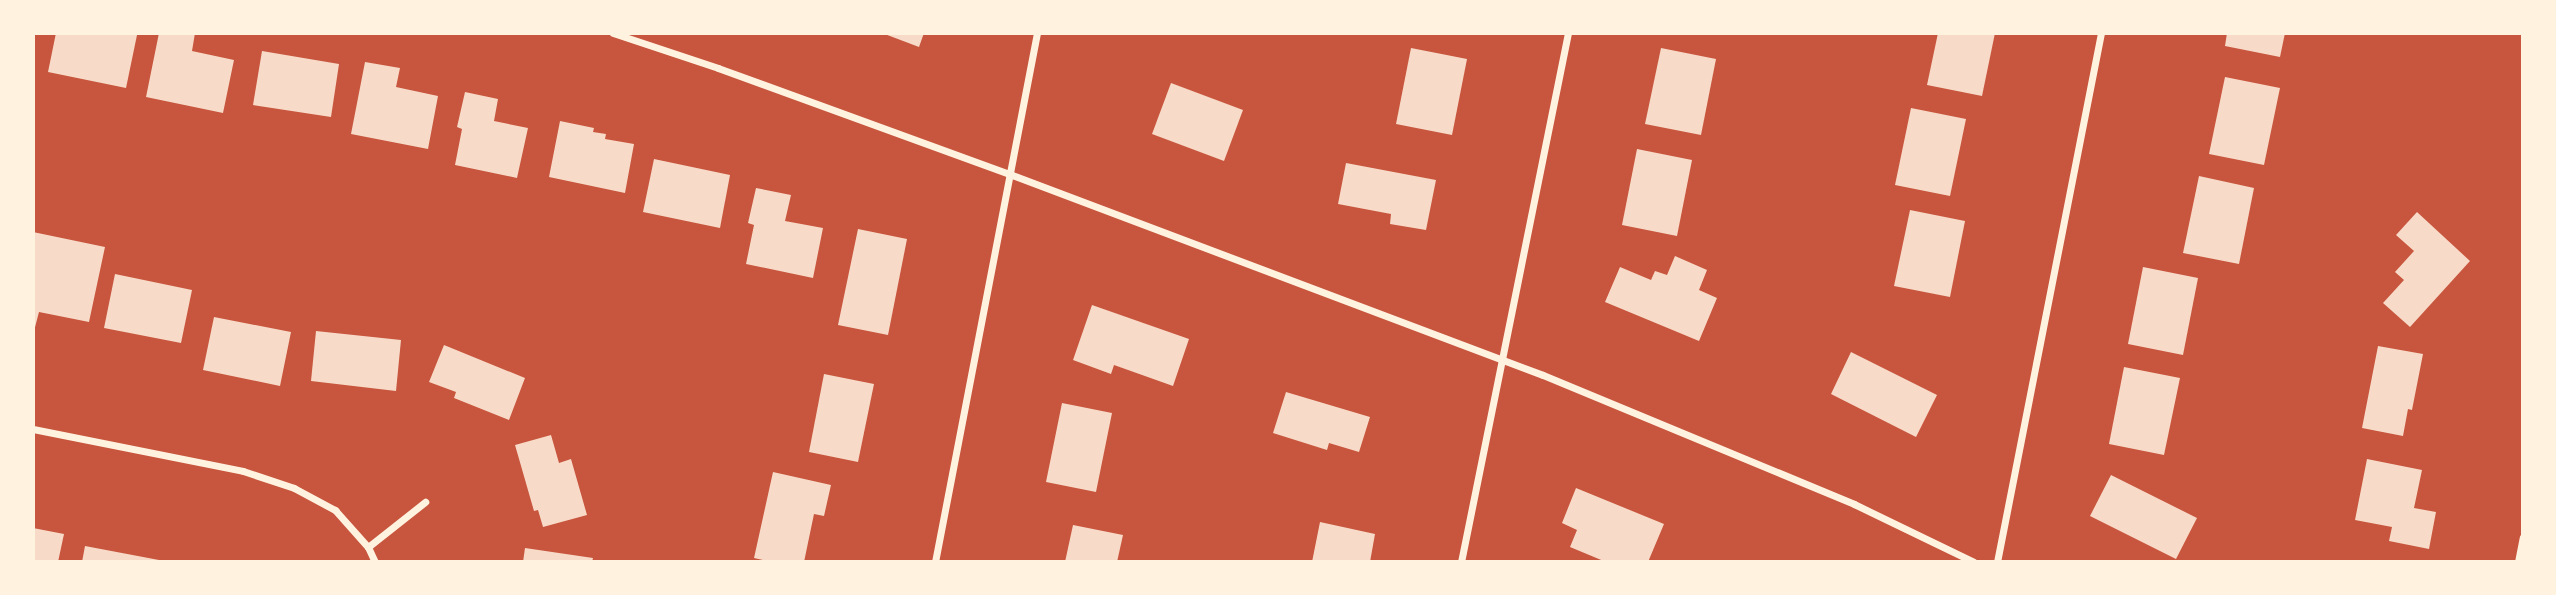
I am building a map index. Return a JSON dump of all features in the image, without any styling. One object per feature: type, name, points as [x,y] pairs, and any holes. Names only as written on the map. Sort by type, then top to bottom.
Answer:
[{"type":"street","points":[[613,33],[718,68],[1012,175],[1502,359],[1854,504],[1974,562]]},
{"type":"street","points":[[935,562],[1012,175],[1037,33]]},
{"type":"street","points":[[1461,562],[1568,33]]},
{"type":"street","points":[[1997,562],[2101,33]]},
{"type":"street","points":[[33,429],[243,471],[294,488],[335,510],[368,547],[375,562]]},
{"type":"street","points":[[368,547],[425,502]]},
{"type":"street","points":[[2518,562],[2523,537]]},
{"type":"building","points":[[56,33],[137,35],[126,88],[48,72]]},
{"type":"building","points":[[159,33],[195,33],[192,51],[234,60],[223,113],[146,97]]},
{"type":"building","points":[[882,33],[924,33],[919,47]]},
{"type":"building","points":[[1938,33],[1995,33],[1982,96],[1927,85]]},
{"type":"building","points":[[2227,33],[2285,33],[2280,57],[2225,46]]},
{"type":"building","points":[[1411,48],[1467,59],[1452,135],[1396,124]]},
{"type":"building","points":[[1661,48],[1716,59],[1701,135],[1645,124]]},
{"type":"building","points":[[262,51],[339,64],[331,117],[253,105]]},
{"type":"building","points":[[365,62],[400,68],[396,87],[438,96],[428,149],[351,134]]},
{"type":"building","points":[[2225,77],[2280,88],[2264,165],[2209,154]]},
{"type":"building","points":[[1171,83],[1243,110],[1224,161],[1152,134]]},
{"type":"building","points":[[465,92],[498,99],[494,121],[528,128],[517,178],[455,165],[462,129],[457,127]]},
{"type":"building","points":[[1911,108],[1966,119],[1950,196],[1895,185]]},
{"type":"building","points":[[560,121],[594,128],[593,132],[606,134],[605,139],[634,144],[625,193],[549,177]]},
{"type":"building","points":[[1637,149],[1692,160],[1677,236],[1622,225]]},
{"type":"building","points":[[654,159],[730,175],[720,228],[643,212]]},
{"type":"building","points":[[1346,163],[1436,180],[1426,230],[1390,224],[1391,214],[1338,204]]},
{"type":"building","points":[[2199,176],[2254,188],[2239,264],[2183,253]]},
{"type":"building","points":[[756,188],[791,195],[785,221],[823,228],[813,278],[746,264],[754,225],[748,223]]},
{"type":"building","points":[[1910,210],[1965,221],[1950,297],[1894,286]]},
{"type":"building","points":[[2417,212],[2470,261],[2410,327],[2383,303],[2404,280],[2395,272],[2414,251],[2396,235]]},
{"type":"building","points":[[858,229],[907,239],[888,335],[838,325]]},
{"type":"building","points":[[33,232],[105,247],[89,322],[39,312],[33,335]]},
{"type":"building","points":[[1675,256],[1707,270],[1699,290],[1717,298],[1699,341],[1605,302],[1620,267],[1651,280],[1655,271],[1667,275]]},
{"type":"building","points":[[2143,267],[2198,278],[2183,355],[2128,344]]},
{"type":"building","points":[[115,274],[192,290],[181,343],[104,328]]},
{"type":"building","points":[[1092,305],[1189,339],[1173,386],[1114,365],[1111,374],[1073,360]]},
{"type":"building","points":[[214,317],[291,332],[280,386],[203,370]]},
{"type":"building","points":[[316,331],[401,340],[396,391],[311,381]]},
{"type":"building","points":[[444,345],[525,378],[509,420],[454,398],[456,392],[429,382]]},
{"type":"building","points":[[2378,346],[2423,354],[2412,410],[2408,409],[2403,436],[2362,428]]},
{"type":"building","points":[[1851,352],[1937,395],[1916,437],[1831,394]]},
{"type":"building","points":[[2124,367],[2180,378],[2164,455],[2109,444]]},
{"type":"building","points":[[824,374],[874,384],[858,462],[809,452]]},
{"type":"building","points":[[1286,392],[1370,417],[1359,452],[1329,443],[1327,450],[1273,433]]},
{"type":"building","points":[[1062,403],[1112,413],[1096,492],[1046,482]]},
{"type":"building","points":[[551,435],[559,463],[571,459],[587,515],[543,527],[538,510],[534,511],[515,445]]},
{"type":"building","points":[[2367,459],[2422,470],[2414,508],[2436,512],[2429,549],[2389,541],[2392,527],[2355,520]]},
{"type":"building","points":[[773,472],[831,485],[824,516],[814,514],[804,562],[772,562],[754,558]]},
{"type":"building","points":[[2111,475],[2197,518],[2176,559],[2090,516]]},
{"type":"building","points":[[1576,488],[1664,524],[1648,562],[1606,562],[1570,547],[1577,530],[1562,523]]},
{"type":"building","points":[[1320,522],[1375,534],[1370,562],[1312,562]]},
{"type":"building","points":[[1073,525],[1123,535],[1117,562],[1065,562]]},
{"type":"building","points":[[33,528],[64,534],[58,562],[33,562]]},
{"type":"building","points":[[85,546],[159,560],[159,562],[82,562]]},
{"type":"building","points":[[525,548],[593,558],[592,562],[523,562]]}]
